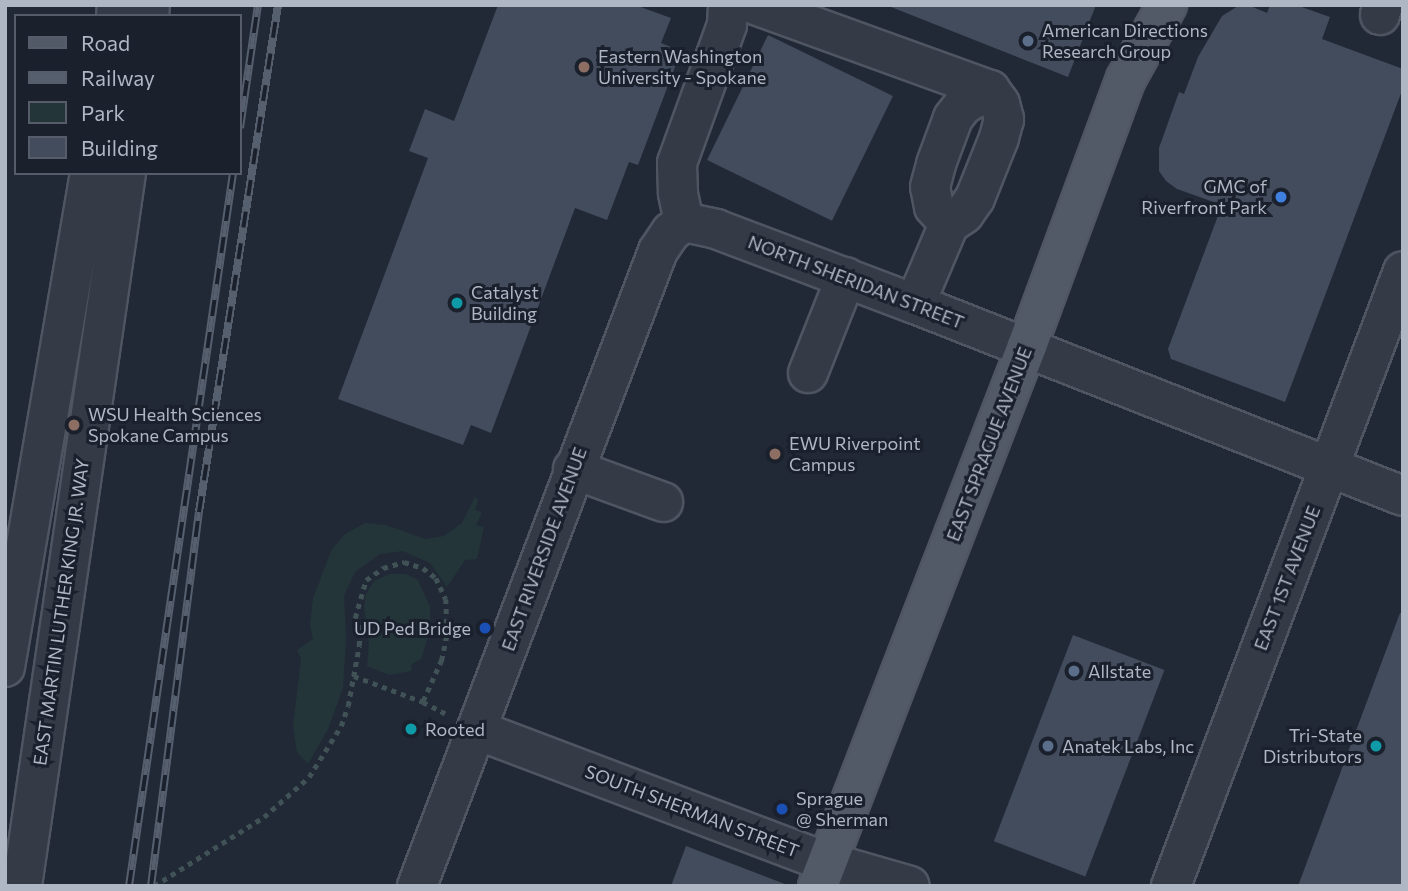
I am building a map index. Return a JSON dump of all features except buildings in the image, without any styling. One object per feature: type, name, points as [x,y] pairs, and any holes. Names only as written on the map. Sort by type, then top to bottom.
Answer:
[{"type":"main road","name":"EAST SPRAGUE AVENUE","points":[[822,874],[1027,346],[1126,79],[1167,5]]},
{"type":"street","points":[[684,222],[678,193],[677,163],[727,25],[728,5]]},
{"type":"street","points":[[755,5],[990,90],[1000,104],[1004,120],[975,198],[964,214],[949,224],[915,304]]},
{"type":"street","points":[[949,224],[934,207],[930,187],[936,164],[958,111],[969,100],[990,90]]},
{"type":"street","points":[[55,647],[6,649],[11,589],[90,175]]},
{"type":"street","name":"EAST MARTIN LUTHER KING JR. WAY","points":[[22,886],[62,595],[126,175]]},
{"type":"street","name":"NORTH SHERIDAN STREET","points":[[684,222],[716,229],[846,277],[1403,496]]},
{"type":"street","name":"EAST RIVERSIDE AVENUE","points":[[417,886],[573,469],[658,251],[671,232],[684,222]]},
{"type":"street","name":"EAST 1ST AVENUE","points":[[1171,886],[1403,271]]},
{"type":"street","points":[[808,373],[846,277]]},
{"type":"street","points":[[573,469],[663,502]]},
{"type":"street","points":[[11,589],[62,595]]},
{"type":"street","name":"SOUTH SHERMAN STREET","points":[[477,730],[822,874],[909,886]]},
{"type":"path","points":[[154,886],[264,817],[309,777],[341,726],[354,676],[360,630],[355,618],[366,580],[383,568],[404,562],[423,568],[436,578],[446,599],[447,636],[442,660],[423,702],[354,676]]},
{"type":"green space","points":[[475,497],[478,500],[475,510],[482,512],[476,525],[484,527],[477,559],[465,560],[447,587],[430,563],[403,551],[380,554],[355,572],[344,596],[346,639],[343,688],[328,729],[308,764],[297,752],[293,727],[301,659],[297,650],[313,639],[310,625],[313,598],[332,549],[345,534],[365,523],[386,525],[425,539],[444,536],[462,523]]},
{"type":"green space","points":[[390,574],[406,574],[418,580],[430,607],[430,631],[421,659],[412,664],[411,671],[389,675],[367,666],[369,644],[364,607],[366,594],[374,581]]},
{"type":"railway","points":[[242,114],[258,5]]},
{"type":"railway","points":[[151,886],[199,512],[278,5]]},
{"type":"railway","points":[[129,886],[233,175]]},
{"type":"place","name":"American Directions Research Group","points":[[1028,41]]},
{"type":"place","name":"Eastern Washington University - Spokane","points":[[584,67]]},
{"type":"place","name":"GMC of Riverfront Park","points":[[1281,197]]},
{"type":"place","name":"Catalyst Building","points":[[457,303]]},
{"type":"place","name":"WSU Health Sciences Spokane Campus","points":[[74,425]]},
{"type":"place","name":"EWU Riverpoint Campus","points":[[775,454]]},
{"type":"place","name":"UD Ped Bridge","points":[[485,628]]},
{"type":"place","name":"Allstate","points":[[1074,671]]},
{"type":"place","name":"Rooted","points":[[411,729]]},
{"type":"place","name":"Anatek Labs, Inc","points":[[1048,746]]},
{"type":"place","name":"Tri-State Distributors","points":[[1376,746]]},
{"type":"place","name":"Sprague @ Sherman","points":[[782,809]]}]
